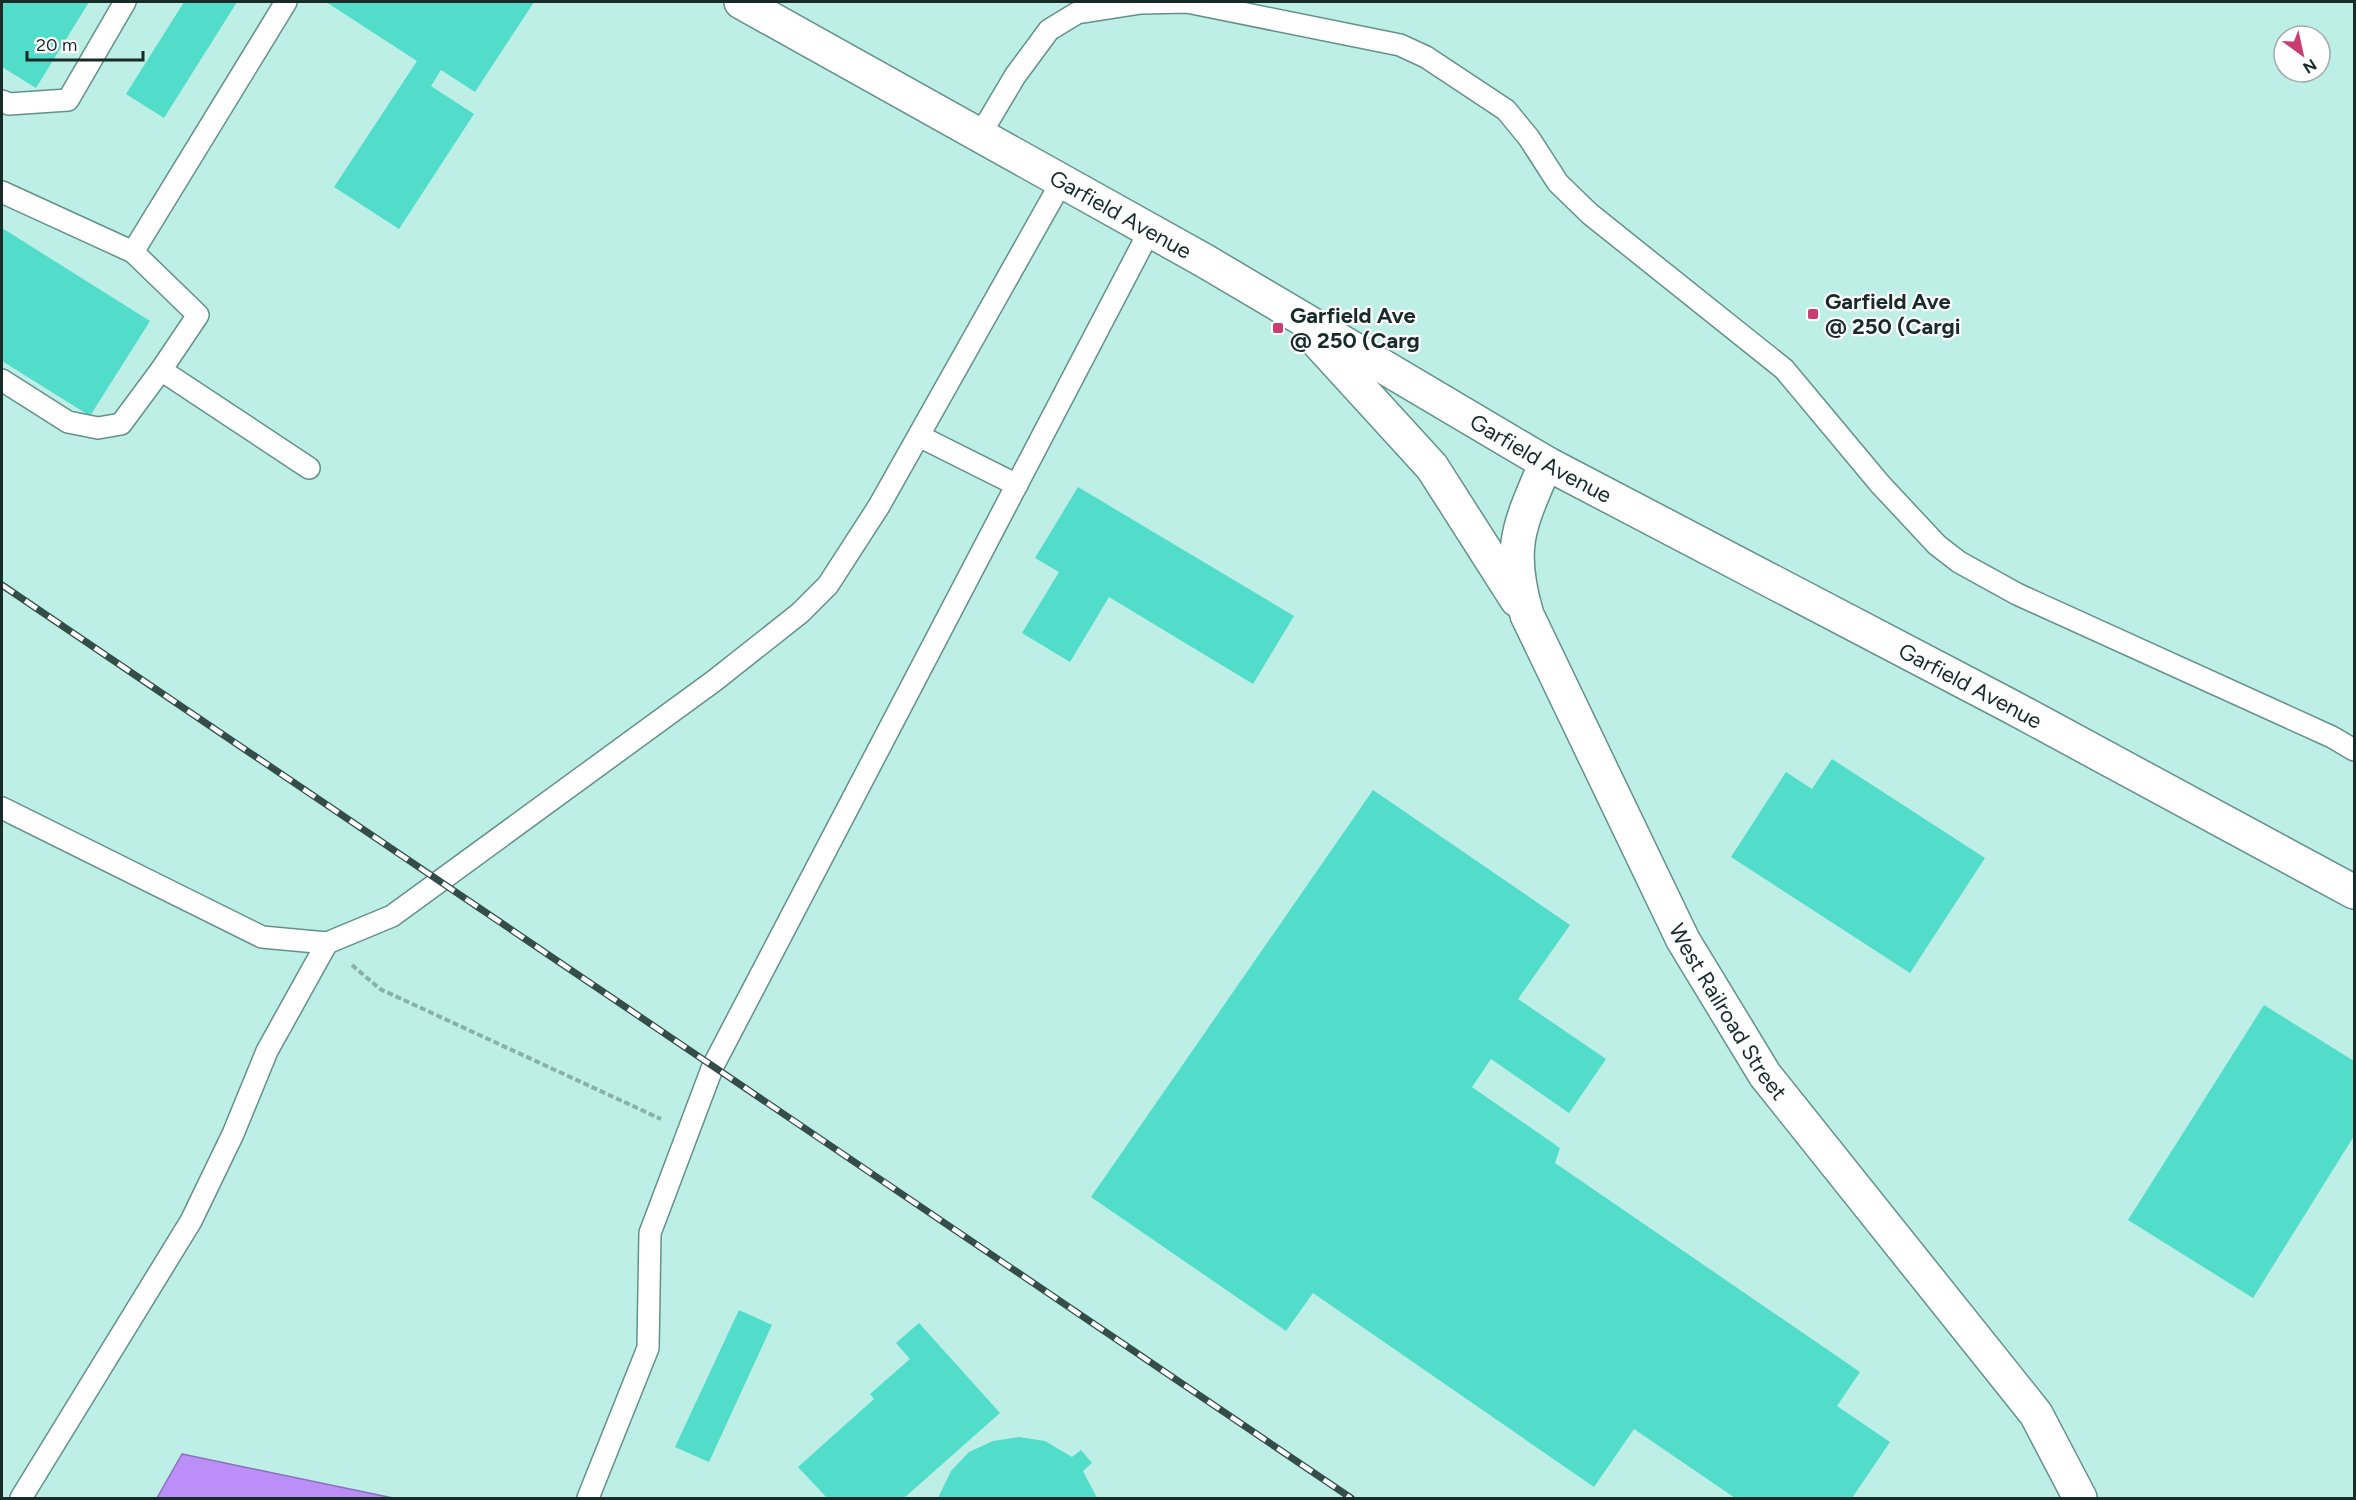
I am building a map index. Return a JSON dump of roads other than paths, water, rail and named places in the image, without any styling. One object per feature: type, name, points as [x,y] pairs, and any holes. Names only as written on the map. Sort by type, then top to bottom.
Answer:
[{"type":"street","name":"Garfield Avenue","points":[[741,2],[1150,230],[1546,463],[2012,707],[2355,892]]},
{"type":"street","points":[[1288,310],[1378,406],[1432,468],[1527,615]]},
{"type":"street","name":"West Railroad Street","points":[[1546,463],[1519,532],[1515,567],[1527,615],[1683,940],[1765,1075],[2036,1414],[2080,1498]]},
{"type":"lane","points":[[2,101],[9,104],[68,100],[126,2]]},
{"type":"lane","points":[[133,252],[286,2]]},
{"type":"lane","points":[[980,135],[1015,76],[1069,2]]},
{"type":"lane","points":[[1051,29],[1077,13],[1141,3],[1188,2],[1400,45],[1426,57],[1506,110],[1529,138],[1558,183],[1590,214],[1732,330],[1784,369],[1880,484],[1937,545],[1959,562],[2017,594],[2332,737],[2355,750]]},
{"type":"lane","points":[[2,808],[262,937],[327,943],[392,916],[714,681],[800,613],[828,585],[879,506],[1062,181]]},
{"type":"lane","points":[[2,192],[133,252],[198,315],[121,424],[98,428],[68,422],[2,380]]},
{"type":"lane","points":[[588,1498],[648,1348],[650,1233],[713,1066],[1150,230]]},
{"type":"lane","points":[[161,370],[309,468]]},
{"type":"lane","points":[[919,436],[1017,485]]},
{"type":"lane","points":[[21,1498],[191,1221],[233,1134],[267,1051],[327,943]]},
{"type":"railway","points":[[2,585],[1351,1498]]},
{"type":"place","name":"Garfield Ave @ 250 (Cargi","points":[[1813,314]]},
{"type":"place","name":"Garfield Ave @ 250 (Carg","points":[[1278,328]]}]
